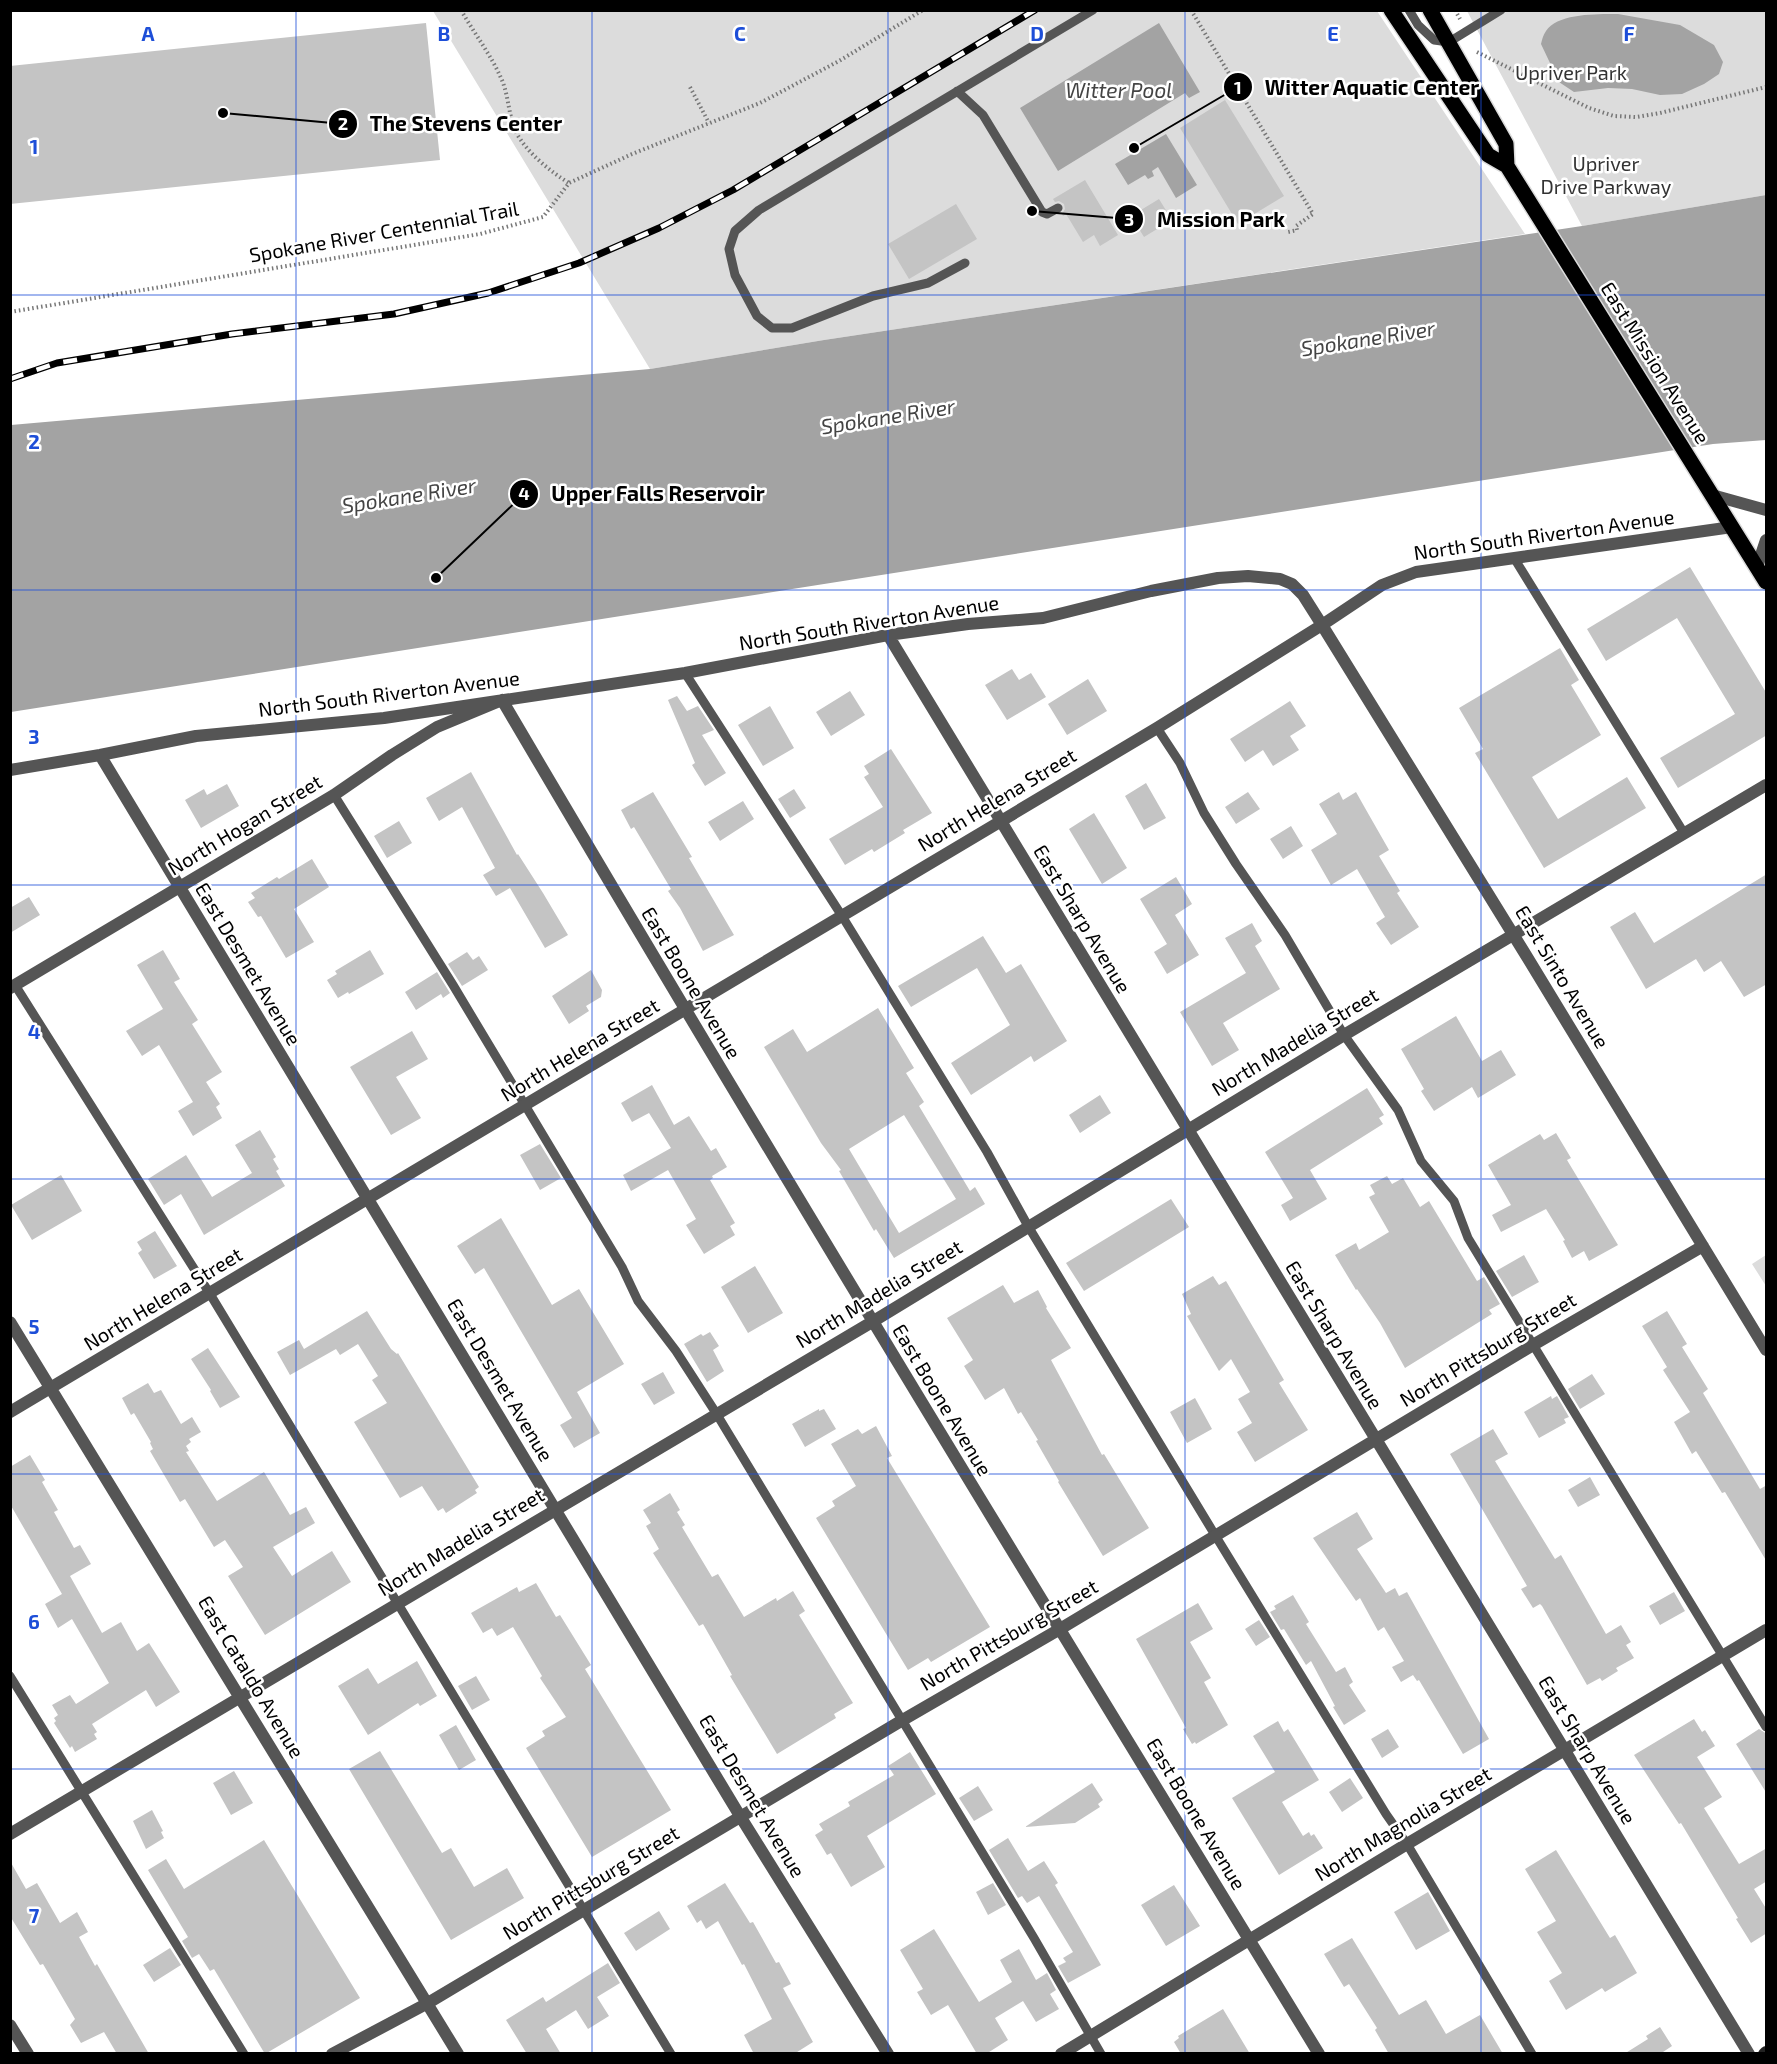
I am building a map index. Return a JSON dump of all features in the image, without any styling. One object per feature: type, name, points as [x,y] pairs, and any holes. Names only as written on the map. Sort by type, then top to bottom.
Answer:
[{"type":"main road","name":"East Mission Avenue","points":[[1390,10],[1488,155],[1509,170],[1767,582]]},
{"type":"main road","name":"East Mission Avenue","points":[[1430,10],[1506,144],[1509,170]]},
{"type":"street","points":[[1710,492],[1767,510]]},
{"type":"street","name":"North South Riverton Avenue","points":[[10,770],[196,736],[384,717],[685,672],[888,635],[968,624],[1043,618],[1151,591],[1218,578],[1248,576],[1280,579],[1292,584],[1303,595],[1322,626],[1363,597],[1399,578],[1438,568],[1732,527]]},
{"type":"street","points":[[1757,567],[1767,540]]},
{"type":"street","name":"North Helena Street","points":[[10,1412],[1156,728],[1322,626]]},
{"type":"street","name":"East Sinto Avenue","points":[[1322,626],[1767,1350]]},
{"type":"street","name":"East Sharp Avenue","points":[[888,635],[1749,2054]]},
{"type":"street","name":"North Hogan Street","points":[[13,986],[334,795],[437,727],[501,700]]},
{"type":"street","name":"East Boone Avenue","points":[[501,700],[872,1322],[1319,2054]]},
{"type":"street","name":"East Desmet Avenue","points":[[100,755],[741,1816],[888,2054]]},
{"type":"street","name":"North Madelia Street","points":[[10,1834],[872,1322],[1344,1035],[1767,784]]},
{"type":"street","name":"North Pittsburg Street","points":[[332,2054],[428,2004],[1703,1246]]},
{"type":"street","name":"East Cataldo Avenue","points":[[10,1322],[458,2054]]},
{"type":"street","name":"North Magnolia Street","points":[[1061,2054],[1407,1844],[1767,1630]]},
{"type":"street","points":[[10,2025],[28,2054]]},
{"type":"lane","points":[[965,263],[928,283],[873,296],[792,328],[772,328],[757,316],[735,274],[729,249],[735,231],[759,210],[1093,10]]},
{"type":"lane","points":[[1409,10],[1418,25],[1434,40],[1449,42],[1501,10]]},
{"type":"lane","points":[[957,91],[983,115],[1042,212],[1047,214],[1058,208]]},
{"type":"lane","points":[[1514,558],[1684,833]]},
{"type":"lane","points":[[685,672],[842,916],[987,1152],[1028,1226],[1386,1814],[1407,1844],[1532,2054]]},
{"type":"lane","points":[[1156,728],[1180,763],[1204,813],[1285,935],[1344,1035],[1398,1110],[1420,1161],[1454,1201],[1468,1238],[1767,1727]]},
{"type":"lane","points":[[334,795],[622,1267],[638,1302],[676,1351],[716,1413],[1034,1938],[1101,2054]]},
{"type":"lane","points":[[13,986],[210,1294],[671,2054]]},
{"type":"lane","points":[[10,1676],[244,2054]]},
{"type":"path","points":[[461,10],[501,77],[508,95],[516,133],[554,174],[569,183]]},
{"type":"path","name":"Spokane River Centennial Trail","points":[[10,312],[480,234],[543,217],[569,183],[632,153],[760,103],[820,72],[923,10]]},
{"type":"path","points":[[1191,10],[1313,214],[1298,224],[1297,230],[1288,232]]},
{"type":"path","points":[[1455,10],[1478,54],[1588,108],[1614,116],[1636,117],[1660,113],[1767,87]]},
{"type":"path","points":[[690,87],[709,123]]},
{"type":"green space","points":[[433,11],[1377,11],[1525,234],[824,340],[650,369]]},
{"type":"green space","name":"Upriver Park","points":[[1467,11],[1766,11],[1766,195],[1582,226]]},
{"type":"green space","points":[[1766,1255],[1766,1286],[1752,1264]]},
{"type":"water","points":[[1618,14],[1680,25],[1714,45],[1723,62],[1719,74],[1682,94],[1660,95],[1632,89],[1608,88],[1574,92],[1559,82],[1541,44],[1543,36],[1551,25],[1569,18]]},
{"type":"water","name":"Witter Pool","points":[[1159,23],[1200,92],[1189,98],[1185,93],[1058,171],[1020,108]]},
{"type":"water","points":[[1166,134],[1197,185],[1176,198],[1158,167],[1152,171],[1154,176],[1148,179],[1145,175],[1128,185],[1115,164]]},
{"type":"water","name":"Spokane River","points":[[1766,195],[1766,440],[1713,444],[11,712],[11,425],[650,369],[824,340],[1582,226]]},
{"type":"building","points":[[426,23],[440,160],[10,204],[10,66]]},
{"type":"building","points":[[1225,100],[1284,196],[1238,224],[1180,128]]},
{"type":"building","points":[[1085,180],[1118,235],[1100,246],[1094,235],[1083,242],[1066,214],[1063,216],[1062,214],[1065,209],[1064,204],[1059,201],[1055,202],[1053,199]]},
{"type":"building","points":[[1159,199],[1172,220],[1144,237],[1131,216]]},
{"type":"building","points":[[956,204],[977,239],[909,279],[888,244]]},
{"type":"building","points":[[1690,567],[1767,694],[1767,735],[1678,788],[1660,758],[1735,714],[1677,618],[1606,661],[1587,629]]},
{"type":"building","points":[[1560,648],[1579,680],[1571,685],[1601,735],[1532,777],[1558,819],[1627,777],[1646,808],[1544,868],[1475,753],[1483,749],[1459,708]]},
{"type":"building","points":[[1012,669],[1019,680],[1031,673],[1046,697],[1007,720],[985,685]]},
{"type":"building","points":[[1088,679],[1107,711],[1067,735],[1048,704]]},
{"type":"building","points":[[850,691],[865,715],[831,736],[816,712]]},
{"type":"building","points":[[677,696],[687,711],[698,706],[714,730],[702,735],[726,773],[705,786],[692,765],[695,763],[668,700]]},
{"type":"building","points":[[1290,701],[1306,726],[1290,736],[1299,750],[1273,766],[1263,750],[1245,762],[1230,739]]},
{"type":"building","points":[[770,706],[794,748],[763,766],[738,725]]},
{"type":"building","points":[[891,749],[932,813],[903,830],[905,833],[874,852],[872,849],[845,865],[829,839],[883,807],[864,777],[869,774],[864,766]]},
{"type":"building","points":[[471,772],[517,855],[568,935],[545,948],[510,888],[496,896],[483,875],[495,868],[462,807],[439,821],[426,798]]},
{"type":"building","points":[[1146,783],[1166,818],[1144,830],[1125,796]]},
{"type":"building","points":[[227,784],[239,806],[201,828],[185,800],[204,789],[207,795]]},
{"type":"building","points":[[794,789],[806,808],[790,818],[778,799]]},
{"type":"building","points":[[653,792],[692,857],[689,858],[734,935],[703,951],[668,891],[671,889],[634,827],[631,829],[621,810]]},
{"type":"building","points":[[1248,792],[1260,809],[1236,824],[1225,807]]},
{"type":"building","points":[[1339,792],[1343,800],[1356,792],[1389,850],[1379,856],[1400,891],[1397,893],[1419,927],[1391,945],[1376,923],[1385,917],[1357,869],[1331,885],[1311,850],[1337,834],[1319,804]]},
{"type":"building","points":[[743,801],[754,819],[720,841],[708,822]]},
{"type":"building","points":[[1094,813],[1127,868],[1102,884],[1069,829]]},
{"type":"building","points":[[399,821],[412,843],[387,858],[374,836]]},
{"type":"building","points":[[1291,826],[1303,846],[1283,859],[1270,839]]},
{"type":"building","points":[[312,859],[329,887],[294,909],[314,942],[286,958],[261,916],[258,917],[248,902],[255,898],[251,893]]},
{"type":"building","points":[[1767,874],[1767,984],[1744,997],[1721,961],[1704,972],[1696,959],[1646,989],[1610,927],[1635,912],[1654,943]]},
{"type":"building","points":[[1176,877],[1192,904],[1175,915],[1199,955],[1167,974],[1154,952],[1167,944],[1140,899]]},
{"type":"building","points":[[29,897],[40,915],[10,933],[10,908]]},
{"type":"building","points":[[1252,923],[1262,941],[1255,946],[1280,989],[1223,1023],[1239,1050],[1212,1066],[1180,1012],[1246,973],[1225,938]]},
{"type":"building","points":[[983,936],[1006,973],[1021,964],[1067,1041],[1034,1062],[1031,1056],[971,1095],[951,1063],[1010,1025],[977,968],[911,1007],[898,986]]},
{"type":"building","points":[[163,950],[180,979],[174,982],[198,1020],[192,1024],[222,1072],[206,1082],[220,1104],[216,1107],[222,1118],[193,1136],[178,1111],[193,1102],[159,1045],[142,1056],[126,1031],[163,1009],[137,965]]},
{"type":"building","points":[[370,950],[384,974],[338,998],[327,980],[337,974],[335,971]]},
{"type":"building","points":[[467,952],[473,960],[479,956],[488,970],[462,986],[448,964]]},
{"type":"building","points":[[591,970],[602,990],[601,997],[586,1006],[589,1011],[569,1024],[552,996]]},
{"type":"building","points":[[437,972],[450,993],[443,998],[441,994],[416,1010],[405,992]]},
{"type":"building","points":[[878,1008],[914,1068],[906,1073],[924,1102],[919,1106],[970,1191],[975,1187],[985,1204],[894,1258],[876,1229],[874,1231],[839,1171],[841,1170],[821,1143],[764,1047],[793,1029],[807,1052]],"holes":[[[904,1115],[956,1199],[899,1233],[849,1149]]]},
{"type":"building","points":[[1456,1016],[1482,1061],[1501,1050],[1516,1075],[1478,1098],[1472,1087],[1434,1111],[1421,1091],[1424,1089],[1401,1049]]},
{"type":"building","points":[[412,1031],[428,1059],[396,1077],[421,1118],[391,1135],[350,1067]]},
{"type":"building","points":[[652,1085],[674,1125],[689,1116],[711,1151],[716,1148],[727,1167],[712,1176],[710,1180],[735,1223],[730,1226],[735,1235],[704,1254],[686,1225],[696,1219],[668,1170],[631,1191],[623,1175],[671,1148],[649,1113],[632,1122],[621,1103]]},
{"type":"building","points":[[1367,1088],[1384,1115],[1379,1118],[1383,1124],[1310,1170],[1327,1199],[1290,1221],[1281,1205],[1293,1198],[1265,1152]]},
{"type":"building","points":[[1100,1095],[1111,1113],[1080,1133],[1069,1115]]},
{"type":"building","points":[[260,1130],[276,1157],[273,1159],[279,1169],[276,1171],[285,1186],[204,1235],[181,1194],[164,1205],[148,1179],[186,1155],[212,1197],[252,1173],[235,1145]]},
{"type":"building","points":[[1556,1133],[1571,1158],[1567,1160],[1618,1245],[1589,1261],[1584,1251],[1572,1258],[1563,1241],[1565,1240],[1546,1209],[1501,1232],[1492,1215],[1511,1205],[1488,1165],[1540,1134],[1544,1140]]},
{"type":"building","points":[[540,1144],[561,1178],[540,1190],[520,1155]]},
{"type":"building","points":[[61,1175],[82,1211],[32,1240],[11,1205]]},
{"type":"building","points":[[1387,1176],[1392,1184],[1403,1178],[1420,1207],[1429,1201],[1477,1281],[1484,1277],[1500,1304],[1489,1310],[1492,1314],[1405,1368],[1380,1323],[1356,1290],[1335,1255],[1356,1243],[1359,1250],[1389,1232],[1369,1197],[1375,1194],[1370,1185]]},
{"type":"building","points":[[1171,1199],[1189,1227],[1084,1291],[1066,1263]]},
{"type":"building","points":[[501,1218],[552,1305],[579,1289],[624,1364],[577,1392],[600,1433],[574,1448],[560,1425],[572,1418],[484,1268],[475,1274],[457,1246]]},
{"type":"building","points":[[155,1231],[177,1266],[154,1279],[138,1253],[142,1250],[137,1242]]},
{"type":"building","points":[[1524,1255],[1539,1282],[1512,1297],[1496,1271]]},
{"type":"building","points":[[755,1266],[783,1313],[748,1333],[721,1287]]},
{"type":"building","points":[[1213,1276],[1219,1285],[1226,1281],[1284,1380],[1279,1383],[1308,1430],[1255,1462],[1237,1432],[1252,1423],[1238,1399],[1250,1392],[1231,1359],[1219,1371],[1187,1316],[1191,1314],[1182,1294]]},
{"type":"building","points":[[1003,1285],[1014,1303],[1038,1290],[1046,1308],[1071,1348],[1051,1360],[1102,1455],[1104,1454],[1149,1528],[1103,1556],[1058,1482],[1036,1441],[1038,1440],[1021,1412],[1018,1414],[1004,1388],[985,1400],[964,1366],[973,1360],[947,1318]]},
{"type":"building","points":[[367,1311],[391,1349],[398,1353],[479,1487],[475,1490],[477,1493],[446,1513],[443,1508],[438,1511],[422,1486],[400,1498],[354,1422],[387,1403],[372,1380],[378,1376],[358,1344],[340,1355],[336,1349],[290,1375],[277,1352],[299,1340],[304,1349]]},
{"type":"building","points":[[1667,1311],[1687,1344],[1682,1347],[1708,1389],[1703,1393],[1760,1489],[1767,1485],[1767,1562],[1725,1492],[1722,1493],[1696,1451],[1692,1454],[1674,1422],[1690,1412],[1663,1370],[1667,1367],[1642,1326]]},
{"type":"building","points":[[710,1332],[719,1346],[713,1350],[724,1371],[707,1382],[684,1344],[701,1334],[703,1336]]},
{"type":"building","points":[[208,1348],[240,1397],[220,1408],[191,1359]]},
{"type":"building","points":[[663,1372],[675,1393],[654,1405],[641,1384]]},
{"type":"building","points":[[1592,1374],[1605,1394],[1580,1409],[1568,1389]]},
{"type":"building","points":[[148,1383],[154,1393],[161,1390],[181,1424],[192,1417],[201,1432],[189,1439],[191,1442],[186,1446],[189,1451],[186,1452],[217,1501],[264,1472],[290,1515],[306,1507],[315,1523],[273,1547],[292,1576],[332,1551],[351,1582],[265,1635],[228,1576],[243,1567],[225,1540],[214,1547],[185,1499],[180,1502],[150,1451],[153,1449],[151,1442],[134,1413],[131,1415],[122,1398]]},
{"type":"building","points":[[1551,1396],[1552,1399],[1557,1396],[1569,1417],[1564,1419],[1566,1423],[1539,1438],[1524,1412]]},
{"type":"building","points":[[1195,1398],[1212,1429],[1187,1443],[1170,1412]]},
{"type":"building","points":[[819,1409],[819,1411],[824,1409],[836,1429],[805,1447],[792,1424]]},
{"type":"building","points":[[876,1426],[892,1456],[887,1458],[990,1627],[931,1662],[928,1658],[908,1670],[816,1518],[835,1506],[832,1501],[856,1486],[831,1444],[858,1429],[862,1434]]},
{"type":"building","points":[[1493,1429],[1508,1454],[1495,1461],[1555,1559],[1561,1555],[1606,1634],[1621,1625],[1631,1642],[1626,1645],[1634,1658],[1616,1668],[1618,1671],[1602,1681],[1600,1678],[1587,1685],[1542,1606],[1540,1604],[1533,1608],[1521,1589],[1527,1586],[1450,1454]]},
{"type":"building","points":[[30,1455],[45,1480],[42,1482],[58,1510],[54,1512],[74,1548],[80,1545],[91,1564],[70,1576],[102,1633],[121,1622],[137,1651],[149,1643],[180,1692],[156,1707],[146,1690],[92,1724],[97,1732],[94,1734],[97,1739],[75,1752],[54,1723],[56,1721],[54,1718],[58,1715],[52,1705],[70,1695],[76,1704],[109,1683],[72,1619],[58,1628],[45,1604],[62,1594],[10,1504],[10,1467]]},
{"type":"building","points":[[1590,1477],[1600,1495],[1578,1507],[1568,1490]]},
{"type":"building","points":[[670,1493],[680,1510],[677,1512],[685,1525],[682,1527],[712,1577],[718,1574],[744,1617],[793,1591],[805,1611],[799,1615],[853,1703],[834,1714],[836,1718],[777,1754],[730,1676],[732,1675],[703,1624],[699,1626],[653,1553],[659,1549],[646,1526],[651,1523],[643,1510]]},
{"type":"building","points":[[1357,1512],[1373,1539],[1357,1549],[1386,1593],[1395,1588],[1399,1596],[1407,1592],[1489,1739],[1463,1754],[1419,1680],[1417,1681],[1413,1675],[1401,1682],[1392,1667],[1404,1661],[1384,1627],[1378,1631],[1360,1598],[1356,1601],[1313,1538]]},
{"type":"building","points":[[536,1583],[556,1617],[560,1615],[591,1665],[585,1669],[671,1810],[592,1857],[526,1748],[545,1736],[542,1731],[566,1717],[540,1678],[542,1676],[513,1627],[497,1636],[492,1628],[483,1633],[471,1613],[517,1587],[519,1592]]},
{"type":"building","points":[[1674,1592],[1685,1611],[1660,1625],[1649,1606]]},
{"type":"building","points":[[1293,1595],[1309,1622],[1306,1624],[1336,1672],[1345,1667],[1353,1682],[1349,1685],[1366,1711],[1344,1725],[1311,1661],[1306,1665],[1284,1629],[1281,1630],[1270,1612],[1276,1609],[1274,1606]]},
{"type":"building","points":[[1198,1603],[1213,1629],[1190,1642],[1211,1678],[1204,1682],[1228,1725],[1196,1744],[1195,1742],[1192,1744],[1183,1729],[1186,1728],[1136,1639]]},
{"type":"building","points":[[1259,1620],[1270,1637],[1256,1646],[1245,1629]]},
{"type":"building","points":[[417,1661],[437,1696],[420,1706],[418,1703],[368,1735],[338,1686],[368,1668],[378,1684]]},
{"type":"building","points":[[476,1676],[490,1700],[472,1710],[458,1686]]},
{"type":"building","points":[[1694,1719],[1702,1732],[1705,1730],[1715,1746],[1697,1757],[1722,1797],[1704,1808],[1739,1864],[1767,1848],[1767,1881],[1754,1889],[1767,1910],[1767,1933],[1751,1943],[1681,1823],[1679,1824],[1634,1755]]},
{"type":"building","points":[[1278,1721],[1284,1732],[1288,1729],[1319,1780],[1282,1802],[1303,1836],[1309,1832],[1311,1836],[1314,1834],[1323,1848],[1279,1875],[1232,1798],[1275,1772],[1253,1736]]},
{"type":"building","points":[[456,1725],[476,1760],[459,1770],[439,1735]]},
{"type":"building","points":[[1388,1729],[1399,1747],[1382,1758],[1371,1739]]},
{"type":"building","points":[[1759,1729],[1767,1734],[1767,1794],[1736,1744]]},
{"type":"building","points":[[380,1751],[442,1853],[451,1848],[474,1887],[507,1868],[524,1898],[451,1940],[349,1769]]},
{"type":"building","points":[[910,1752],[936,1794],[867,1836],[885,1867],[851,1887],[831,1853],[827,1855],[815,1835],[823,1830],[819,1824],[850,1806],[848,1802],[894,1775],[888,1766]]},
{"type":"building","points":[[234,1771],[253,1803],[231,1815],[213,1783]]},
{"type":"building","points":[[1350,1778],[1363,1798],[1342,1812],[1329,1792]]},
{"type":"building","points":[[1092,1783],[1103,1800],[1098,1804],[1100,1807],[1075,1823],[1025,1827]]},
{"type":"building","points":[[978,1786],[993,1810],[974,1821],[959,1798]]},
{"type":"building","points":[[152,1810],[163,1831],[161,1832],[164,1838],[146,1849],[133,1821]]},
{"type":"building","points":[[1008,1838],[1028,1871],[1044,1861],[1058,1883],[1055,1885],[1101,1965],[1068,1983],[1058,1966],[1066,1962],[1063,1958],[1073,1952],[1039,1896],[1027,1903],[1022,1896],[1018,1898],[989,1850]]},
{"type":"building","points":[[264,1840],[360,1998],[265,2054],[214,1969],[210,1971],[199,1954],[192,1958],[182,1941],[188,1937],[148,1870],[166,1859],[184,1889]]},
{"type":"building","points":[[1556,1850],[1610,1938],[1615,1935],[1637,1973],[1605,1992],[1602,1988],[1566,2010],[1549,1981],[1562,1973],[1537,1932],[1556,1921],[1525,1869]]},
{"type":"building","points":[[10,1861],[26,1889],[37,1883],[60,1923],[77,1912],[88,1932],[79,1937],[149,2054],[117,2054],[104,2032],[81,2043],[70,2025],[75,2019],[43,1964],[40,1965],[10,1916]]},
{"type":"building","points":[[725,1883],[750,1923],[753,1922],[776,1963],[779,1962],[791,1984],[783,1988],[813,2042],[794,2054],[754,2054],[744,2035],[772,2019],[744,1964],[742,1965],[718,1921],[706,1929],[701,1920],[697,1923],[687,1906]]},
{"type":"building","points":[[993,1883],[1006,1905],[988,1915],[976,1892]]},
{"type":"building","points":[[1174,1885],[1200,1926],[1166,1946],[1141,1905]]},
{"type":"building","points":[[1428,1892],[1450,1931],[1416,1950],[1394,1912]]},
{"type":"building","points":[[659,1911],[670,1929],[636,1951],[624,1933]]},
{"type":"building","points":[[934,1929],[979,2002],[1012,1982],[1000,1960],[1019,1949],[1036,1980],[1047,1973],[1056,1990],[1050,1994],[1059,2009],[1036,2022],[1023,2001],[995,2018],[1008,2040],[986,2054],[977,2054],[948,2005],[931,2015],[917,1992],[923,1989],[900,1950]]},
{"type":"building","points":[[1352,1938],[1399,2015],[1426,2000],[1446,2034],[1480,2015],[1503,2054],[1389,2054],[1375,2030],[1377,2028],[1349,1984],[1344,1987],[1324,1954]]},
{"type":"building","points":[[170,1948],[181,1965],[154,1982],[143,1965]]},
{"type":"building","points":[[608,1963],[620,1983],[597,1997],[609,2016],[588,2029],[576,2010],[546,2029],[561,2054],[527,2054],[506,2020],[543,1997],[546,2002]]},
{"type":"building","points":[[1223,2009],[1250,2054],[1181,2054],[1174,2042],[1179,2038],[1178,2036]]},
{"type":"building","points":[[1660,2027],[1672,2046],[1660,2054],[1624,2054],[1648,2039],[1646,2036]]},
{"type":"railway","points":[[10,379],[57,363],[232,334],[394,314],[488,293],[579,263],[659,228],[733,190],[1035,10]]},
{"type":"place","name":"The Stevens Center","points":[[223,113]]},
{"type":"place","name":"Witter Aquatic Center","points":[[1134,148]]},
{"type":"place","name":"Mission Park","points":[[1032,211]]},
{"type":"place","name":"Upper Falls Reservoir","points":[[436,578]]},
{"type":"park label","name":"Upriver Drive Parkway","points":[[1606,176]]}]
